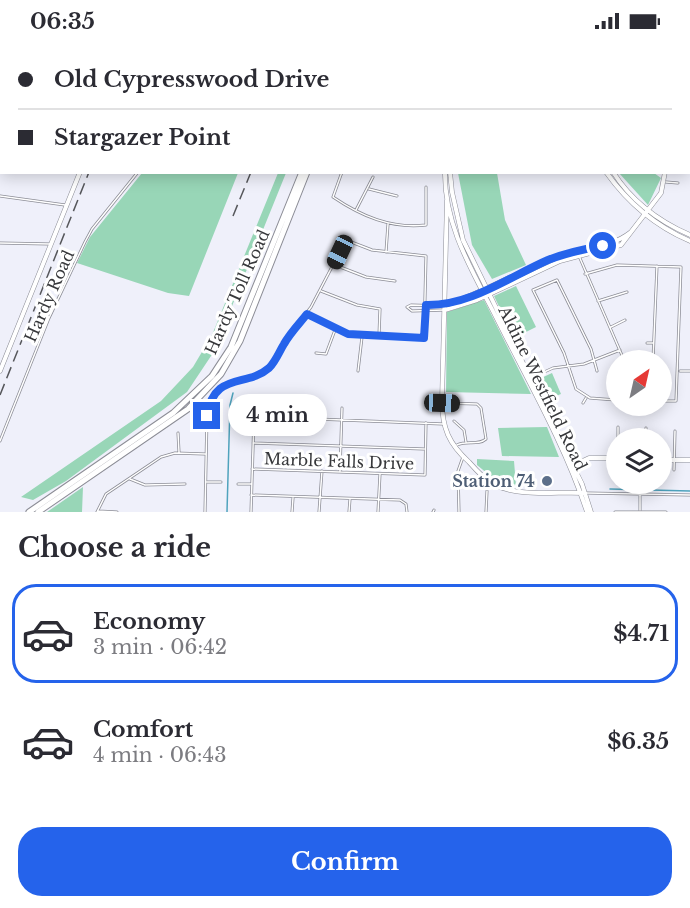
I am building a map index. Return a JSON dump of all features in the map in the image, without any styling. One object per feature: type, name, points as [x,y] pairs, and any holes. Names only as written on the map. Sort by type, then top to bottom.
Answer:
[{"type":"highway","name":"Hardy Toll Road","points":[[29,512],[173,413],[212,376],[231,346],[301,174]]},
{"type":"highway","name":"Hardy Toll Road","points":[[39,512],[188,409],[221,374],[240,341],[306,174]]},
{"type":"main road","points":[[0,371],[79,174]]},
{"type":"main road","name":"Aldine Westfield Road","points":[[445,174],[447,200],[467,255],[585,493],[589,512]]},
{"type":"main road","name":"Aldine Westfield Road","points":[[450,174],[457,231]]},
{"type":"main road","points":[[608,174],[647,214],[690,241]]},
{"type":"main road","points":[[614,174],[619,185]]},
{"type":"main road","points":[[445,308],[486,293],[535,269],[578,253],[621,245],[661,193],[665,174]]},
{"type":"main road","points":[[447,200],[443,424],[454,447],[490,482],[505,488],[585,493]]},
{"type":"main road","points":[[647,214],[690,235]]},
{"type":"main road","points":[[446,237],[457,231]]},
{"type":"main road","points":[[571,466],[589,458],[606,458]]},
{"type":"main road","points":[[674,460],[690,460]]},
{"type":"main road","name":"Aldine Westfield Road","points":[[571,466],[589,512]]},
{"type":"street","name":"Hardy Road","points":[[0,441],[49,318],[85,242],[92,229],[136,174]]},
{"type":"street","points":[[341,174],[333,197],[371,220],[388,223],[426,225],[426,187]]},
{"type":"street","points":[[356,210],[373,177]]},
{"type":"street","points":[[665,182],[678,183]]},
{"type":"street","points":[[368,189],[397,196]]},
{"type":"street","points":[[0,196],[66,205]]},
{"type":"street","points":[[386,252],[388,223]]},
{"type":"street","points":[[205,512],[207,416],[215,395],[234,381],[268,369],[307,314],[346,240],[365,248],[426,256],[424,338],[362,336],[335,329],[307,314]]},
{"type":"street","points":[[0,243],[50,244]]},
{"type":"street","points":[[529,378],[546,370],[595,359],[621,349],[597,301],[578,253]]},
{"type":"street","points":[[334,265],[366,277],[395,281]]},
{"type":"street","points":[[585,274],[611,266],[681,267],[679,371],[676,400],[672,400]]},
{"type":"street","points":[[654,350],[657,266]]},
{"type":"street","points":[[597,371],[595,359],[557,280],[533,290],[569,366],[574,386],[586,397],[606,399]]},
{"type":"street","points":[[320,291],[357,305],[380,309],[380,336]]},
{"type":"street","points":[[597,301],[613,294],[627,292]]},
{"type":"street","points":[[426,305],[445,308],[426,311],[407,308],[426,305]]},
{"type":"street","points":[[610,327],[626,320]]},
{"type":"street","points":[[316,353],[326,354],[335,329]]},
{"type":"street","points":[[358,371],[362,336]]},
{"type":"street","points":[[647,343],[654,343]]},
{"type":"street","points":[[679,371],[690,371]]},
{"type":"street","points":[[583,403],[586,397]]},
{"type":"street","points":[[442,403],[477,404],[481,408],[487,437],[482,442],[466,442],[454,447]]},
{"type":"street","points":[[339,472],[342,408]]},
{"type":"street","points":[[240,416],[443,424]]},
{"type":"street","points":[[251,512],[254,417]]},
{"type":"street","points":[[454,421],[464,430],[466,442]]},
{"type":"street","points":[[253,443],[425,449],[426,423]]},
{"type":"street","points":[[674,470],[675,431]]},
{"type":"street","points":[[178,433],[180,453]]},
{"type":"street","name":"Marble Falls Drive","points":[[252,469],[425,475],[425,449]]},
{"type":"street","points":[[117,512],[97,512],[106,494],[161,457],[180,453],[206,454]]},
{"type":"street","points":[[459,512],[458,471],[463,457]]},
{"type":"street","points":[[319,512],[322,471]]},
{"type":"street","points":[[378,512],[380,473]]},
{"type":"street","points":[[129,478],[145,485],[185,484]]},
{"type":"street","points":[[206,482],[221,482]]},
{"type":"street","points":[[238,484],[252,484]]},
{"type":"street","points":[[486,512],[487,491]]},
{"type":"street","points":[[585,493],[606,493]]},
{"type":"street","points":[[640,511],[640,494],[690,495]]},
{"type":"street","points":[[251,495],[403,501],[407,512]]},
{"type":"street","points":[[292,512],[294,497]]},
{"type":"street","points":[[349,512],[350,499]]},
{"type":"street","points":[[615,512],[666,512]]},
{"type":"green space","points":[[141,174],[238,174],[189,296],[168,293],[77,263],[90,237]]},
{"type":"green space","points":[[278,174],[286,174],[213,353],[187,392],[66,481],[33,500],[21,497],[161,401],[193,367],[212,335]]},
{"type":"green space","points":[[458,174],[497,174],[505,220],[526,265],[492,279],[472,245]]},
{"type":"green space","points":[[620,174],[655,174],[661,178],[648,205]]},
{"type":"green space","points":[[516,286],[536,327],[514,338],[494,296]]},
{"type":"green space","points":[[484,300],[531,394],[446,392],[447,312]]},
{"type":"green space","points":[[552,373],[561,394],[546,400],[537,380]]},
{"type":"green space","points":[[547,427],[559,457],[502,456],[498,428]]},
{"type":"green space","points":[[477,459],[514,461],[516,486],[494,479],[477,465]]},
{"type":"green space","points":[[83,487],[82,512],[47,512]]},
{"type":"waterway","points":[[227,512],[230,405],[233,393]]},
{"type":"waterway","points":[[672,491],[690,491]]},
{"type":"railway","points":[[0,395],[88,174]]},
{"type":"railway","points":[[233,216],[250,174]]},
{"type":"place","name":"Station 74","points":[[547,481]]},
{"type":"route","points":[[207,416],[208,407],[222,387],[262,373],[271,366],[285,342],[307,314],[348,334],[424,338],[426,305],[442,306],[461,300],[556,257],[585,248],[603,246]]}]
